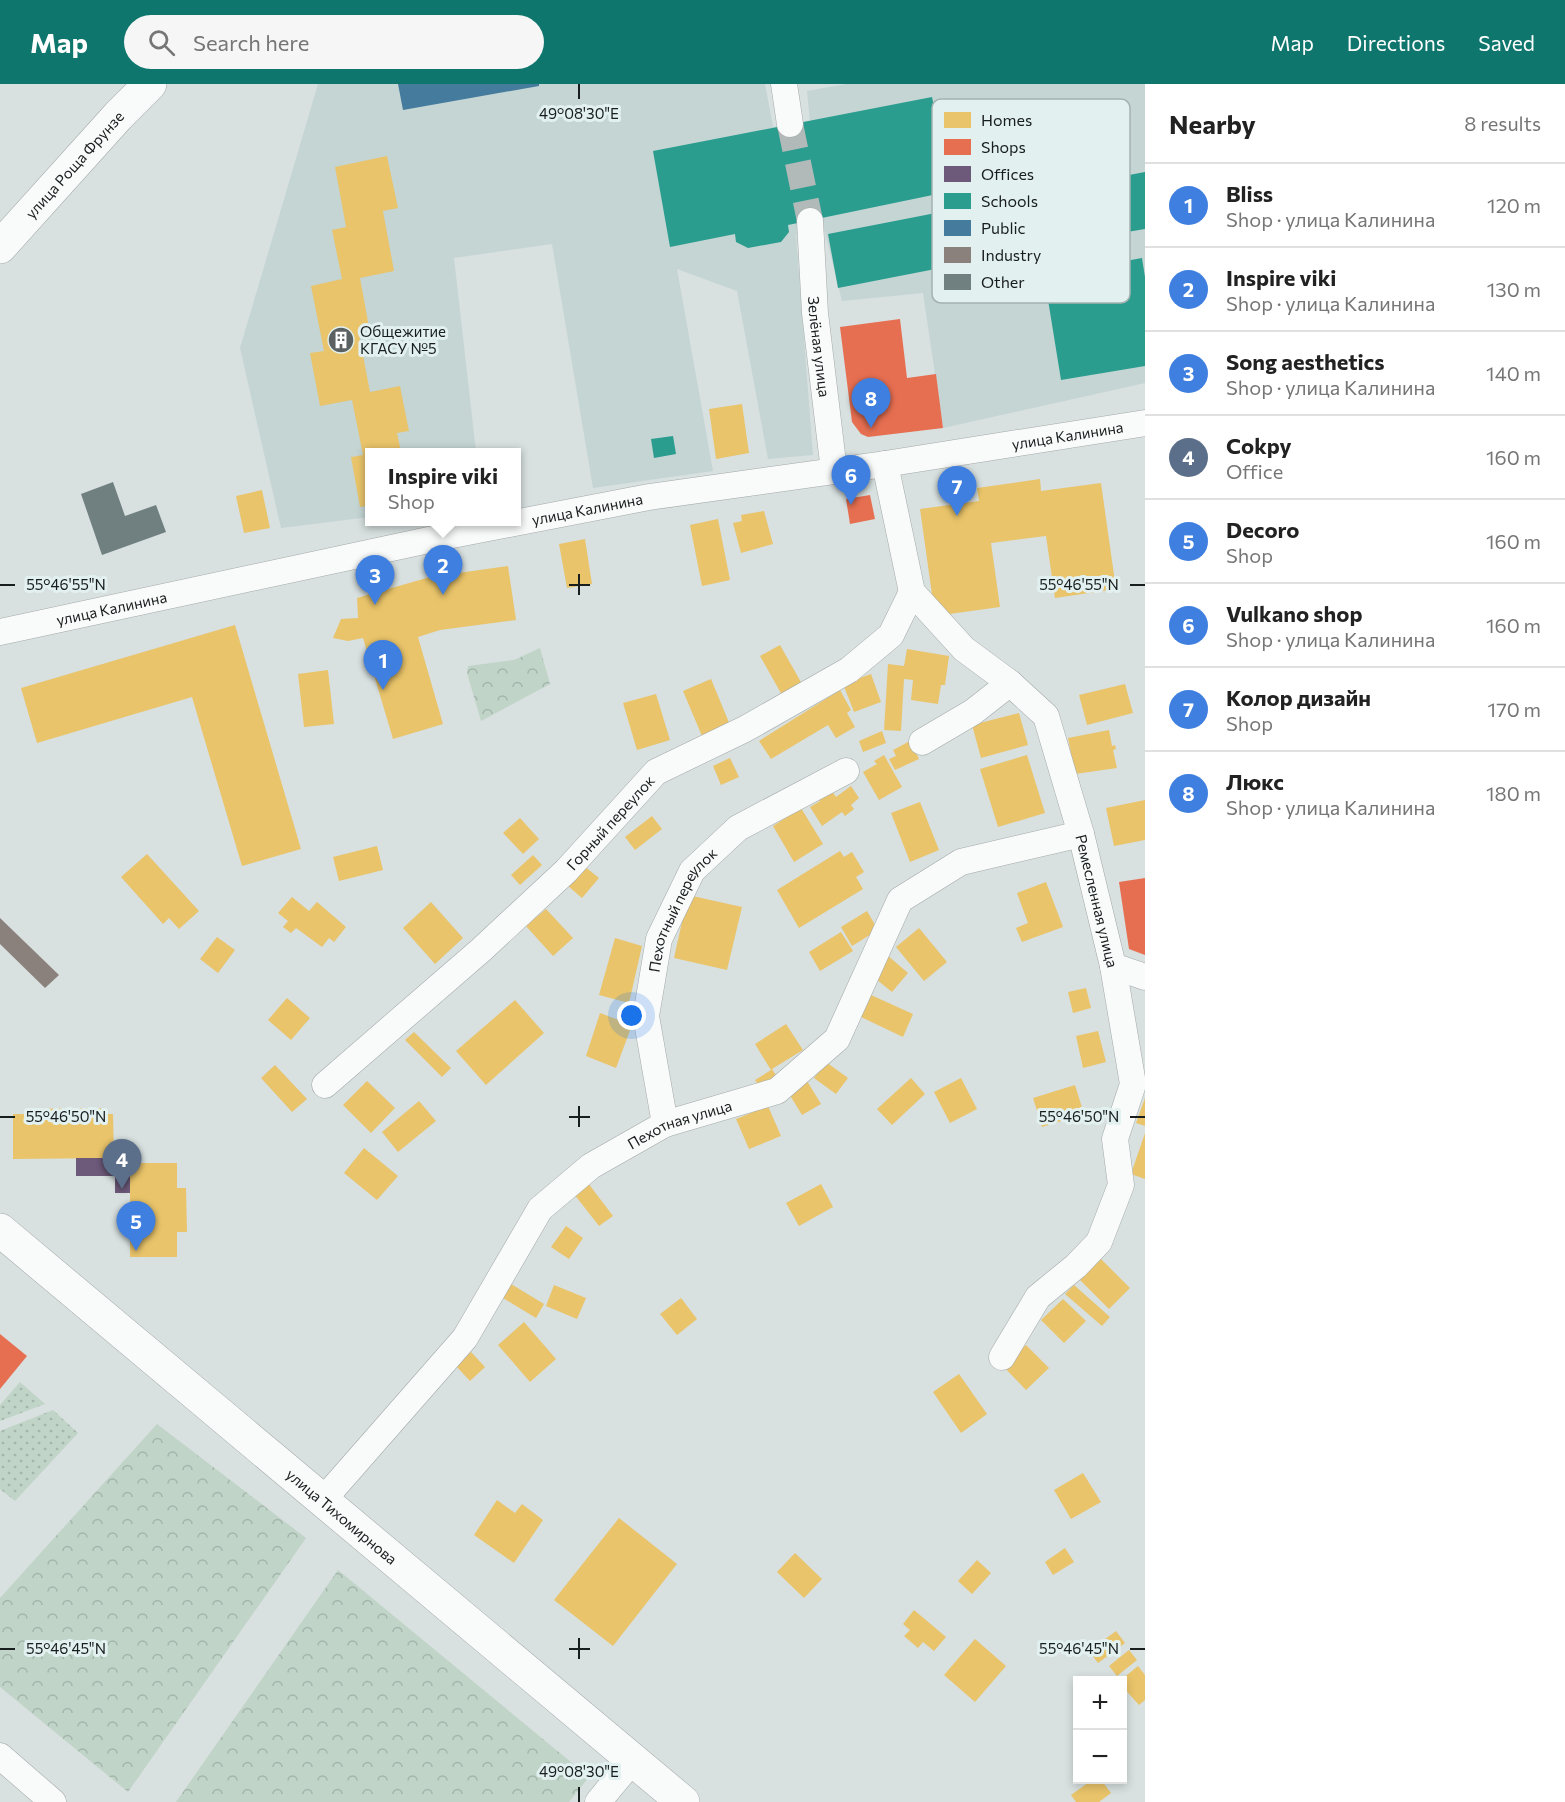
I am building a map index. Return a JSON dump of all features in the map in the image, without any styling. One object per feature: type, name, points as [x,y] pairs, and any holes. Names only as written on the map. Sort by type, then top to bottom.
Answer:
[{"type":"main road","name":"улица Роща Фрунзе","points":[[0,247],[118,116],[150,84]]},
{"type":"main road","name":"улица Тихомирнова","points":[[0,1230],[683,1802]]},
{"type":"street","points":[[784,84],[790,124]]},
{"type":"street","name":"Зелёная улица","points":[[810,221],[815,313],[834,471]]},
{"type":"street","name":"улица Калинина","points":[[521,521],[649,497],[885,465],[1145,423]]},
{"type":"street","points":[[885,465],[912,592]]},
{"type":"street","name":"улица Калинина","points":[[0,632],[495,526]]},
{"type":"street","name":"Ремесленная улица","points":[[912,592],[964,649],[1010,683],[1046,716],[1080,834],[1113,966],[1133,1084],[1116,1139],[1121,1185],[1099,1242],[1076,1266],[1038,1297],[1002,1357]]},
{"type":"street","name":"Горный переулок","points":[[325,1084],[481,950],[566,871],[656,772],[745,729],[849,670],[891,635],[912,592]]},
{"type":"street","points":[[922,742],[973,712],[1010,683]]},
{"type":"street","name":"Пехотный переулок","points":[[665,1124],[646,1016],[659,939],[692,871],[738,828],[846,771]]},
{"type":"street","name":"Пехотная улица","points":[[323,1500],[465,1338],[540,1209],[591,1166],[665,1124],[777,1091],[837,1039],[900,900],[961,862],[1080,834]]},
{"type":"street","points":[[1113,966],[1145,977]]},
{"type":"street","points":[[0,1756],[53,1802]]},
{"type":"street","points":[[598,1802],[632,1761]]},
{"type":"shaded area","points":[[318,84],[765,84],[773,127],[810,122],[807,91],[846,84],[1145,84],[1145,383],[943,428],[923,293],[842,301],[825,232],[796,235],[813,455],[768,459],[737,291],[677,269],[713,471],[593,488],[552,244],[454,258],[476,448],[365,448],[365,518],[281,528],[240,348]]},
{"type":"green space","points":[[540,648],[550,684],[481,721],[467,673],[468,666],[514,660]]},
{"type":"green space","points":[[20,1382],[45,1404],[0,1421],[0,1405]]},
{"type":"green space","points":[[53,1410],[78,1433],[15,1501],[0,1489],[0,1431]]},
{"type":"green space","points":[[157,1424],[306,1538],[128,1792],[0,1687],[0,1598]]},
{"type":"green space","points":[[338,1570],[589,1777],[569,1802],[176,1802]]},
{"type":"building: Homes","name":"Общежитие КГАСУ №5","points":[[387,156],[398,208],[383,211],[394,271],[360,278],[369,327],[358,329],[370,392],[400,386],[409,431],[397,433],[400,448],[365,448],[365,506],[360,507],[351,457],[363,455],[352,400],[320,406],[310,353],[324,351],[311,286],[342,279],[332,230],[346,227],[335,167]]},
{"type":"building: Homes","points":[[742,404],[749,453],[716,459],[709,409]]},
{"type":"building: Homes","points":[[1040,479],[1041,491],[1101,483],[1116,589],[1055,598],[1046,536],[991,543],[1000,607],[935,616],[920,509],[979,501],[977,488]]},
{"type":"building: Homes","points":[[262,490],[270,528],[244,533],[236,496]]},
{"type":"building: Homes","points":[[764,511],[773,544],[741,553],[733,523],[742,521],[741,515]]},
{"type":"building: Homes","points":[[718,519],[730,580],[702,586],[690,525]]},
{"type":"building: Homes","points":[[585,539],[592,584],[567,588],[559,544]]},
{"type":"building: Homes","points":[[508,566],[516,620],[440,630],[418,637],[443,724],[393,739],[363,638],[348,641],[333,638],[341,619],[358,618],[357,598],[430,577]]},
{"type":"building: Homes","points":[[235,625],[301,849],[242,866],[192,697],[37,743],[21,688]]},
{"type":"building: Homes","points":[[780,645],[802,684],[782,695],[760,656]]},
{"type":"building: Homes","points":[[907,649],[949,656],[945,685],[941,685],[938,704],[911,700],[913,680],[904,679],[901,731],[884,730],[888,664],[904,666]]},
{"type":"building: Homes","points":[[328,670],[334,724],[304,727],[298,674]]},
{"type":"building: Homes","points":[[871,674],[881,702],[854,712],[843,684]]},
{"type":"building: Homes","points":[[711,679],[730,725],[702,736],[683,691]]},
{"type":"building: Homes","points":[[1125,684],[1133,713],[1087,725],[1079,695]]},
{"type":"building: Homes","points":[[840,690],[851,710],[847,713],[855,727],[836,738],[828,725],[771,759],[759,741]]},
{"type":"building: Homes","points":[[656,694],[670,740],[637,750],[623,703]]},
{"type":"building: Homes","points":[[1019,713],[1028,745],[981,758],[972,725]]},
{"type":"building: Homes","points":[[1109,730],[1112,746],[1115,745],[1116,749],[1113,750],[1117,768],[1075,774],[1068,738]]},
{"type":"building: Homes","points":[[882,731],[886,743],[863,752],[859,741]]},
{"type":"building: Homes","points":[[910,741],[919,759],[895,770],[889,759],[896,756],[893,750]]},
{"type":"building: Homes","points":[[884,755],[902,787],[879,800],[863,772],[877,764],[874,761]]},
{"type":"building: Homes","points":[[1027,755],[1045,813],[998,827],[980,769]]},
{"type":"building: Homes","points":[[730,758],[739,777],[721,785],[713,766]]},
{"type":"building: Homes","points":[[828,785],[836,797],[851,786],[859,798],[851,805],[854,809],[845,816],[842,812],[822,826],[810,807],[820,801],[815,794]]},
{"type":"building: Homes","points":[[1145,800],[1145,840],[1114,846],[1106,808]]},
{"type":"building: Homes","points":[[920,802],[939,850],[910,862],[891,813]]},
{"type":"building: Homes","points":[[801,808],[823,844],[794,862],[773,826]]},
{"type":"building: Homes","points":[[652,816],[662,829],[635,850],[625,837]]},
{"type":"building: Homes","points":[[520,818],[539,839],[523,854],[503,833]]},
{"type":"building: Homes","points":[[377,846],[383,870],[339,881],[333,857]]},
{"type":"building: Homes","points":[[840,851],[844,857],[852,852],[864,872],[856,877],[863,889],[799,928],[777,890]]},
{"type":"building: Homes","points":[[147,854],[199,911],[179,929],[169,918],[163,924],[121,877]]},
{"type":"building: Homes","points":[[533,855],[542,865],[520,885],[511,875]]},
{"type":"building: Homes","points":[[584,866],[599,878],[582,898],[568,886]]},
{"type":"building: Homes","points":[[1046,882],[1063,927],[1022,942],[1016,928],[1028,923],[1017,893]]},
{"type":"building: Homes","points":[[688,895],[742,907],[727,970],[674,958]]},
{"type":"building: Homes","points":[[292,897],[309,911],[317,902],[346,927],[334,942],[329,938],[322,947],[296,928],[291,933],[283,927],[288,921],[278,913]]},
{"type":"building: Homes","points":[[431,902],[463,938],[435,964],[403,928]]},
{"type":"building: Homes","points":[[546,909],[573,938],[553,956],[526,926]]},
{"type":"building: Homes","points":[[867,911],[878,930],[852,946],[841,927]]},
{"type":"building: Homes","points":[[919,928],[947,962],[924,981],[896,947]]},
{"type":"building: Homes","points":[[841,932],[853,951],[820,971],[809,952]]},
{"type":"building: Homes","points":[[217,937],[235,950],[218,973],[200,959]]},
{"type":"building: Homes","points":[[615,938],[642,946],[629,1003],[599,995]]},
{"type":"building: Homes","points":[[887,955],[908,973],[892,992],[871,975]]},
{"type":"building: Homes","points":[[1086,988],[1091,1008],[1073,1013],[1068,992]]},
{"type":"building: Homes","points":[[871,995],[913,1014],[903,1037],[861,1017]]},
{"type":"building: Homes","points":[[287,998],[310,1018],[291,1040],[268,1020]]},
{"type":"building: Homes","points":[[515,1000],[544,1033],[486,1085],[456,1051]]},
{"type":"building: Homes","points":[[600,1013],[632,1025],[616,1068],[586,1056]]},
{"type":"building: Homes","points":[[786,1024],[803,1050],[772,1069],[779,1080],[762,1091],[755,1080],[771,1070],[755,1044]]},
{"type":"building: Homes","points":[[1098,1031],[1106,1062],[1083,1068],[1076,1036]]},
{"type":"building: Homes","points":[[414,1032],[451,1068],[442,1077],[405,1040]]},
{"type":"building: Homes","points":[[826,1062],[848,1078],[836,1094],[814,1078]]},
{"type":"building: Homes","points":[[275,1065],[307,1099],[292,1112],[261,1078]]},
{"type":"building: Homes","points":[[911,1078],[925,1094],[892,1125],[877,1109]]},
{"type":"building: Homes","points":[[961,1078],[977,1109],[950,1123],[934,1092]]},
{"type":"building: Homes","points":[[367,1081],[395,1108],[371,1133],[343,1105]]},
{"type":"building: Homes","points":[[807,1081],[821,1104],[802,1115],[788,1092]]},
{"type":"building: Homes","points":[[1075,1085],[1084,1114],[1042,1127],[1033,1098]]},
{"type":"building: Homes","points":[[1145,1098],[1145,1126],[1136,1123]]},
{"type":"building: Homes","points":[[419,1101],[436,1121],[398,1152],[382,1132]]},
{"type":"building: Homes","points":[[768,1106],[781,1136],[749,1149],[736,1119]]},
{"type":"building: Homes","points":[[101,1108],[101,1114],[113,1114],[114,1158],[13,1159],[13,1114],[28,1114],[28,1109]]},
{"type":"building: Homes","points":[[1145,1133],[1145,1179],[1131,1174]]},
{"type":"building: Homes","points":[[364,1148],[398,1176],[377,1200],[344,1173]]},
{"type":"building: Homes","points":[[130,1163],[177,1163],[177,1188],[186,1188],[187,1232],[177,1232],[177,1257],[130,1257]]},
{"type":"building: Homes","points":[[588,1183],[613,1216],[599,1226],[574,1194]]},
{"type":"building: Homes","points":[[821,1184],[833,1207],[799,1226],[786,1203]]},
{"type":"building: Homes","points":[[566,1226],[583,1238],[569,1259],[551,1247]]},
{"type":"building: Homes","points":[[1099,1257],[1130,1288],[1109,1309],[1078,1278]]},
{"type":"building: Homes","points":[[511,1284],[544,1304],[536,1318],[503,1298]]},
{"type":"building: Homes","points":[[554,1285],[586,1298],[577,1319],[546,1306]]},
{"type":"building: Homes","points":[[1074,1285],[1110,1317],[1102,1326],[1065,1294]]},
{"type":"building: Homes","points":[[681,1298],[697,1319],[677,1335],[660,1314]]},
{"type":"building: Homes","points":[[1063,1299],[1086,1321],[1064,1343],[1041,1320]]},
{"type":"building: Homes","points":[[524,1322],[556,1359],[530,1382],[498,1345]]},
{"type":"building: Homes","points":[[1026,1345],[1049,1368],[1026,1390],[1004,1367]]},
{"type":"building: Homes","points":[[471,1352],[485,1367],[470,1381],[456,1366]]},
{"type":"building: Homes","points":[[959,1374],[987,1414],[961,1433],[933,1392]]},
{"type":"building: Homes","points":[[1083,1473],[1101,1502],[1071,1519],[1054,1490]]},
{"type":"building: Homes","points":[[497,1500],[515,1513],[522,1504],[543,1520],[514,1563],[474,1535]]},
{"type":"building: Homes","points":[[619,1518],[677,1564],[613,1646],[554,1600]]},
{"type":"building: Homes","points":[[1065,1548],[1074,1562],[1053,1575],[1045,1562]]},
{"type":"building: Homes","points":[[795,1553],[822,1579],[804,1598],[777,1572]]},
{"type":"building: Homes","points":[[977,1560],[991,1573],[972,1594],[958,1581]]},
{"type":"building: Homes","points":[[914,1610],[946,1637],[934,1651],[923,1642],[918,1648],[904,1636],[910,1630],[903,1624]]},
{"type":"building: Homes","points":[[1116,1631],[1125,1643],[1098,1663],[1089,1651]]},
{"type":"building: Homes","points":[[975,1639],[1006,1666],[975,1702],[944,1675]]},
{"type":"building: Homes","points":[[1129,1650],[1137,1660],[1117,1676],[1109,1666]]},
{"type":"building: Homes","points":[[1138,1666],[1145,1675],[1145,1700],[1139,1705],[1127,1692],[1126,1676]]},
{"type":"building: Homes","points":[[1086,1784],[1104,1784],[1111,1793],[1099,1802],[1076,1802],[1071,1795]]},
{"type":"building: Shops","points":[[900,319],[907,378],[936,374],[943,428],[868,437],[861,434],[852,422],[840,327]]},
{"type":"building: Shops","points":[[870,495],[875,519],[850,524],[846,499]]},
{"type":"building: Shops","points":[[1145,878],[1145,955],[1129,949],[1119,882]]},
{"type":"building: Shops","points":[[0,1334],[27,1356],[0,1389]]},
{"type":"building: Offices","points":[[76,1158],[130,1158],[130,1193],[115,1193],[115,1176],[76,1176]]},
{"type":"building: Schools","points":[[932,97],[932,99],[932,195],[788,225],[789,232],[781,242],[748,248],[736,242],[735,234],[670,247],[653,151]]},
{"type":"building: Schools","points":[[1145,172],[1145,229],[1130,232],[1130,175]]},
{"type":"building: Schools","points":[[932,214],[932,270],[838,288],[828,234]]},
{"type":"building: Schools","points":[[1142,258],[1145,277],[1145,366],[1061,380],[1049,303],[1130,303],[1130,260]]},
{"type":"building: Schools","points":[[673,436],[676,454],[654,458],[651,439]]},
{"type":"building: Public","points":[[398,84],[539,84],[539,86],[403,110]]},
{"type":"building: Industry","points":[[0,918],[59,975],[45,988],[0,944]]},
{"type":"building: Other","points":[[113,482],[125,516],[156,505],[166,532],[102,555],[81,494]]},
{"type":"tunnel","points":[[790,124],[810,221]]},
{"type":"place","name":"Общежитие КГАСУ №5","points":[[341,340]]},
{"type":"place","name":"Люкс","points":[[871,428]]},
{"type":"place","name":"Vulkano shop","points":[[851,505]]},
{"type":"place","name":"Колор дизайн","points":[[957,516]]},
{"type":"place","name":"Inspire viki","points":[[443,595]]},
{"type":"place","name":"Song aesthetics","points":[[375,605]]},
{"type":"place","name":"Bliss","points":[[383,690]]},
{"type":"place","name":"Cokpy","points":[[122,1189]]},
{"type":"place","name":"Decoro","points":[[136,1251]]}]
